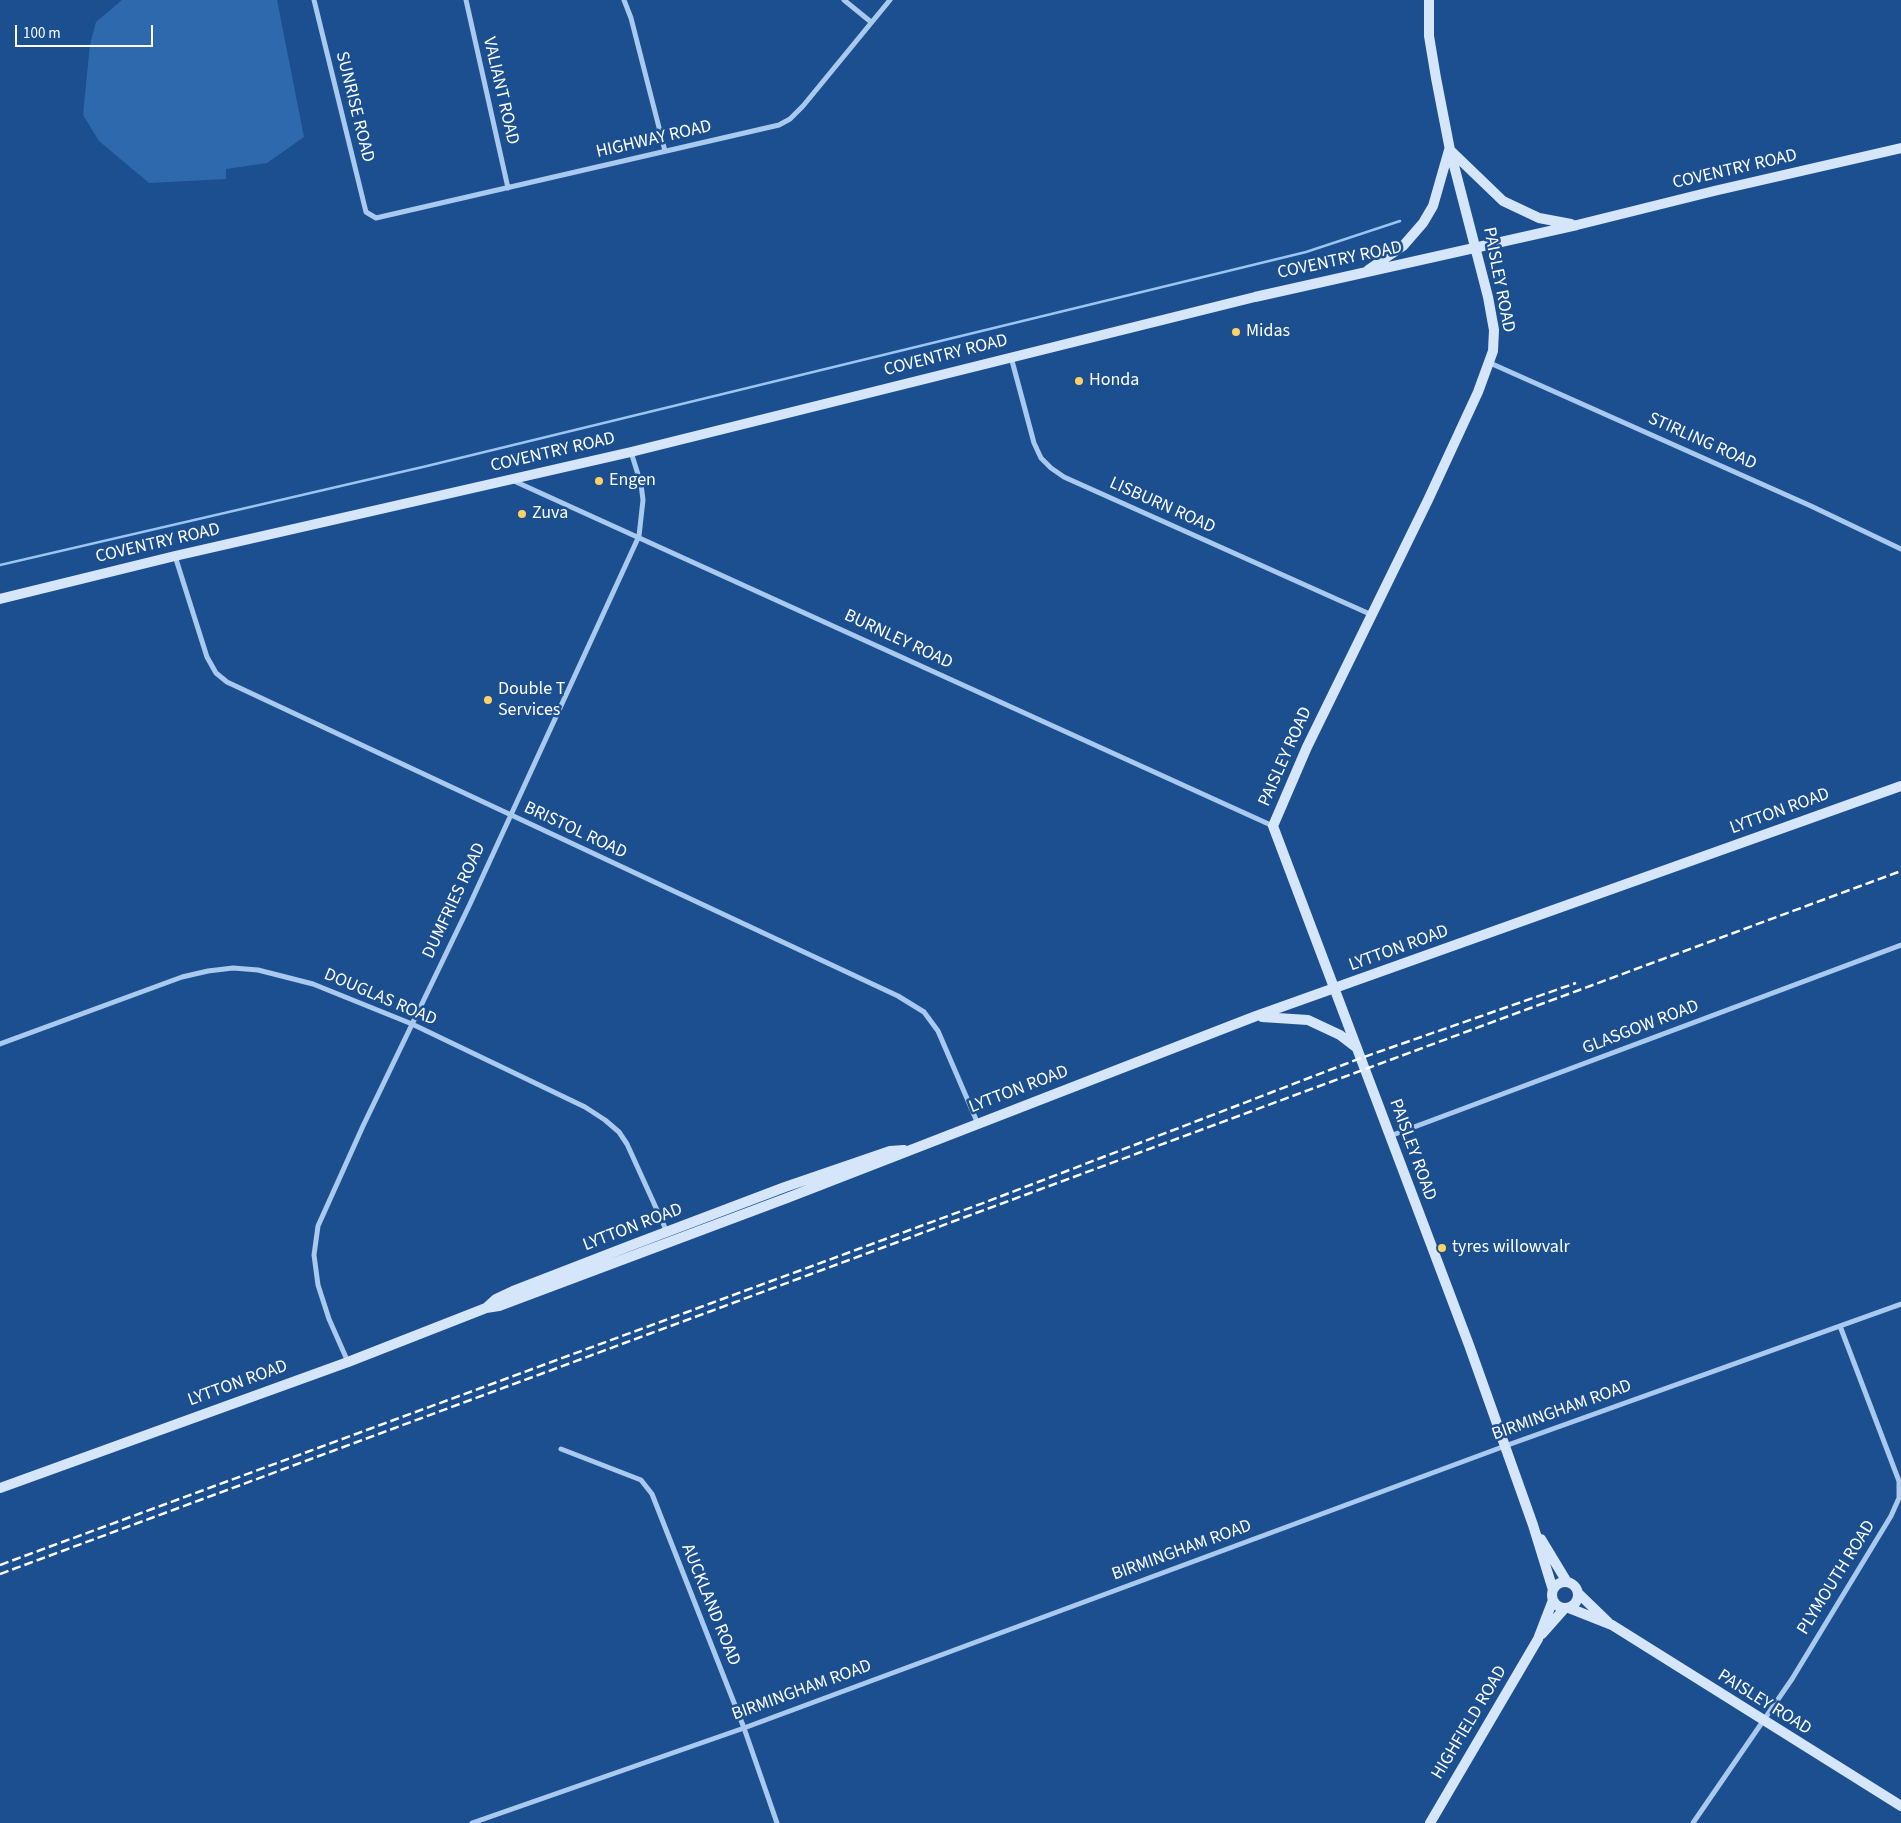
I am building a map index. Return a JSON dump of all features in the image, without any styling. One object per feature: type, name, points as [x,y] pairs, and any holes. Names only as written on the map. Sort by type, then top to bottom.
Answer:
[{"type":"main road","name":"PAISLEY ROAD","points":[[1429,0],[1429,36],[1450,150],[1476,247],[1494,330],[1490,363],[1308,747],[1273,826],[1358,1048],[1505,1446],[1533,1525],[1553,1595]]},
{"type":"main road","name":"COVENTRY ROAD","points":[[0,599],[175,556],[631,452],[1255,297],[1577,225],[1901,148]]},
{"type":"main road","points":[[1362,274],[1403,246],[1424,223],[1433,206],[1450,150],[1492,192],[1516,209],[1540,218],[1577,225]]},
{"type":"main road","name":"LYTTON ROAD","points":[[0,1488],[348,1362],[486,1308],[508,1303],[669,1236],[893,1158],[910,1149],[1256,1016],[1901,786]]},
{"type":"main road","points":[[1256,1016],[1308,1020],[1340,1035],[1358,1048]]},
{"type":"main road","name":"PAISLEY ROAD","points":[[1533,1525],[1567,1582]]},
{"type":"main road","points":[[1567,1582],[1573,1585],[1578,1593],[1576,1604],[1567,1608],[1558,1606],[1553,1595],[1558,1584],[1567,1582]]},
{"type":"main road","name":"PAISLEY ROAD","points":[[1578,1593],[1612,1625]]},
{"type":"main road","name":"HIGHFIELD ROAD","points":[[1430,1823],[1538,1639],[1553,1595]]},
{"type":"main road","name":"PAISLEY ROAD","points":[[1567,1608],[1612,1625],[1901,1806]]},
{"type":"main road","name":"HIGHFIELD ROAD","points":[[1538,1639],[1567,1608]]},
{"type":"street","name":"SUNRISE ROAD","points":[[314,0],[366,212],[372,217]]},
{"type":"street","name":"VALIANT ROAD","points":[[466,0],[508,188]]},
{"type":"street","points":[[624,0],[631,18],[665,152]]},
{"type":"street","points":[[844,0],[871,22]]},
{"type":"street","name":"HIGHWAY ROAD","points":[[372,217],[380,218],[665,152],[770,127],[790,119],[890,0]]},
{"type":"street","name":"LISBURN ROAD","points":[[1011,357],[1034,442],[1041,458],[1051,468],[1074,481],[1372,615]]},
{"type":"street","name":"STIRLING ROAD","points":[[1490,363],[1811,506],[1901,549]]},
{"type":"street","name":"DUMFRIES ROAD","points":[[348,1362],[329,1319],[318,1285],[314,1255],[318,1226],[363,1126],[470,904],[639,536],[643,500],[641,484],[631,452]]},
{"type":"street","name":"BURNLEY ROAD","points":[[511,480],[639,536],[1273,826]]},
{"type":"street","name":"BRISTOL ROAD","points":[[175,556],[207,657],[216,673],[227,682],[898,996],[924,1012],[938,1031],[978,1124]]},
{"type":"street","name":"GLASGOW ROAD","points":[[1390,1136],[1901,945]]},
{"type":"street","name":"DOUGLAS ROAD","points":[[0,1044],[182,977],[233,968],[258,970],[313,984],[412,1024],[585,1107],[606,1120],[619,1132],[627,1144],[669,1236]]},
{"type":"street","name":"BIRMINGHAM ROAD","points":[[472,1823],[744,1728],[1505,1446],[1901,1304]]},
{"type":"street","name":"PLYMOUTH ROAD","points":[[1693,1823],[1765,1720],[1892,1516],[1899,1498],[1899,1480],[1840,1326]]},
{"type":"street","name":"AUCKLAND ROAD","points":[[562,1449],[641,1480],[652,1494],[744,1728],[777,1823]]},
{"type":"shaded area","points":[[122,0],[277,0],[304,137],[267,163],[226,169],[226,179],[149,183],[99,141],[83,115],[90,44],[96,22]]},
{"type":"waterway","points":[[0,565],[427,466],[1306,252],[1400,221]]},
{"type":"railway","points":[[0,1574],[1901,871]]},
{"type":"railway","points":[[0,1565],[986,1202],[1361,1058],[1576,983]]},
{"type":"place","name":"Midas","points":[[1236,332]]},
{"type":"place","name":"Honda","points":[[1079,381]]},
{"type":"place","name":"Engen","points":[[599,481]]},
{"type":"place","name":"Zuva","points":[[522,514]]},
{"type":"place","name":"Double T Services","points":[[488,700]]},
{"type":"place","name":"tyres willowvalr","points":[[1442,1248]]}]
